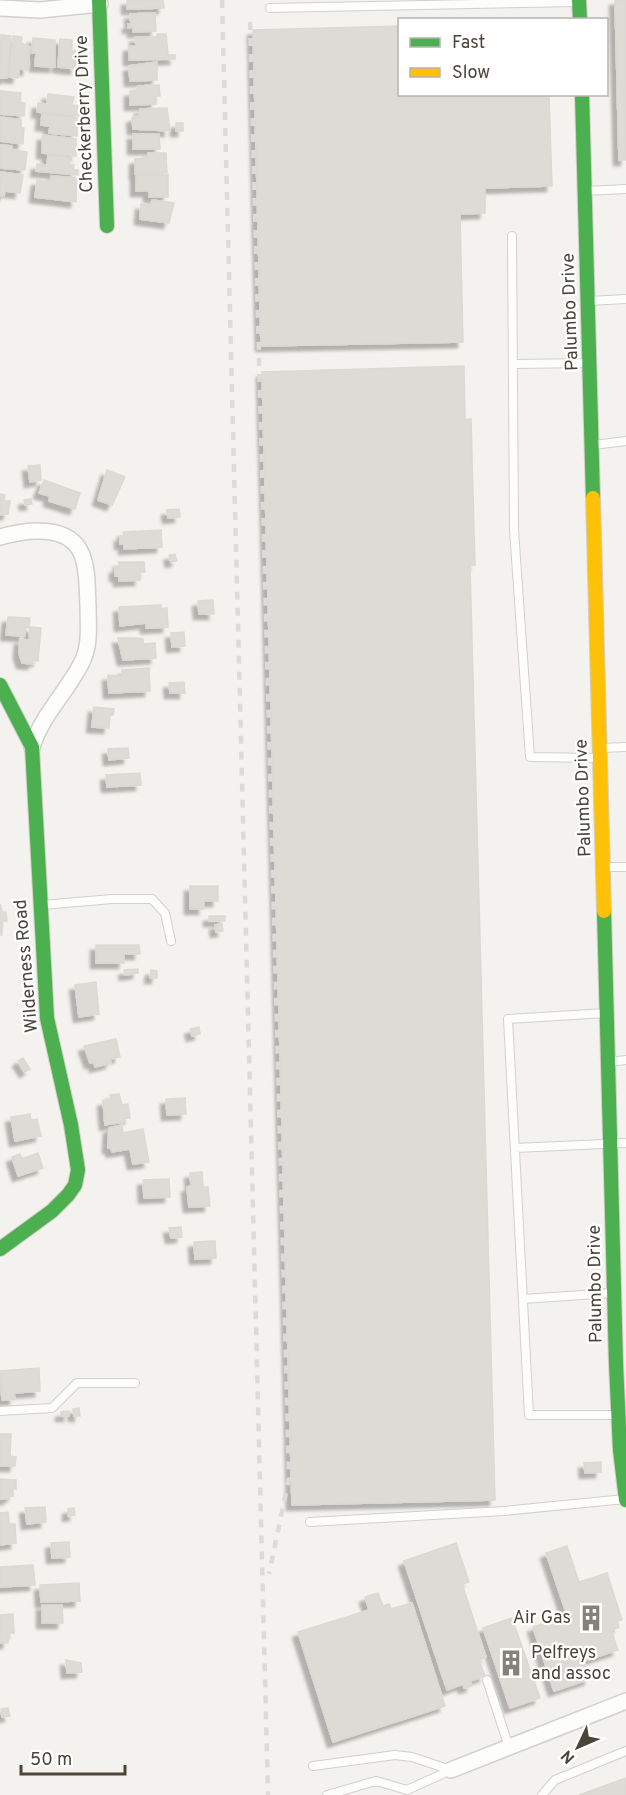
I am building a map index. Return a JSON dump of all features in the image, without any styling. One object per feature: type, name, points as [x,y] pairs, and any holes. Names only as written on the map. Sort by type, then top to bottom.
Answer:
[{"type":"street","points":[[579,1],[580,18]]},
{"type":"street","points":[[0,8],[40,10],[99,2]]},
{"type":"street","name":"Checkerberry Drive","points":[[99,2],[107,226]]},
{"type":"street","name":"Palumbo Drive","points":[[582,96],[607,1013],[616,1222],[615,1293],[621,1320],[618,1415],[626,1500]]},
{"type":"street","points":[[0,537],[38,530],[65,537],[76,545],[82,555],[86,575],[89,633],[82,663],[45,717],[32,747]]},
{"type":"street","name":"Wilderness Road","points":[[0,685],[32,747],[47,1018],[71,1125],[77,1178],[72,1190],[52,1211],[0,1250]]},
{"type":"street","points":[[451,1770],[626,1701]]},
{"type":"lane","points":[[270,8],[435,2],[579,1]]},
{"type":"lane","points":[[585,191],[626,189]]},
{"type":"lane","points":[[512,236],[515,364],[514,530],[530,757],[600,753],[626,747]]},
{"type":"lane","points":[[589,302],[626,299]]},
{"type":"lane","points":[[515,364],[591,363]]},
{"type":"lane","points":[[593,445],[626,441]]},
{"type":"lane","points":[[603,867],[626,867]]},
{"type":"lane","points":[[40,905],[112,899],[152,899],[165,913],[171,941]]},
{"type":"lane","points":[[607,1013],[508,1019],[529,1415],[618,1415]]},
{"type":"lane","points":[[609,1062],[626,1060]]},
{"type":"lane","points":[[515,1148],[626,1143]]},
{"type":"lane","points":[[523,1299],[615,1293]]},
{"type":"lane","points":[[0,1411],[52,1408],[77,1383],[135,1383]]},
{"type":"lane","points":[[310,1522],[504,1511],[626,1500]]},
{"type":"lane","points":[[487,1680],[509,1747]]},
{"type":"lane","points":[[542,1795],[555,1780],[626,1751]]},
{"type":"lane","points":[[313,1766],[395,1755],[412,1757],[451,1770]]},
{"type":"lane","points":[[327,1795],[376,1781],[407,1790],[451,1770]]},
{"type":"building","points":[[127,0],[163,0],[164,8],[127,9]]},
{"type":"building","points":[[615,0],[626,0],[626,160],[619,160]]},
{"type":"building","points":[[155,13],[156,31],[133,32],[133,27],[128,28],[128,24],[131,24],[130,14]]},
{"type":"building","points":[[398,26],[398,96],[549,96],[552,186],[485,188],[485,213],[460,214],[463,342],[261,346],[253,30]]},
{"type":"building","points":[[157,34],[166,34],[168,55],[175,55],[175,59],[129,60],[129,46],[136,46],[135,37],[157,37]]},
{"type":"building","points":[[1,35],[11,36],[7,78],[0,78]]},
{"type":"building","points":[[13,36],[22,37],[21,43],[30,47],[28,70],[19,69],[18,78],[9,77]]},
{"type":"building","points":[[33,38],[55,40],[55,67],[35,66],[36,53],[32,53]]},
{"type":"building","points":[[60,39],[72,40],[72,51],[77,51],[76,69],[58,67]]},
{"type":"building","points":[[157,62],[157,80],[130,81],[129,66]]},
{"type":"building","points":[[159,85],[160,96],[156,96],[156,104],[130,105],[130,91],[136,91],[138,86]]},
{"type":"building","points":[[0,91],[21,93],[20,102],[25,103],[24,116],[0,114]]},
{"type":"building","points":[[48,94],[74,97],[72,105],[80,106],[79,116],[37,112],[38,103],[47,104]]},
{"type":"building","points":[[167,108],[170,131],[133,129],[132,118],[140,115],[140,109]]},
{"type":"building","points":[[42,114],[77,118],[77,136],[49,133],[50,126],[41,125]]},
{"type":"building","points":[[0,117],[21,120],[21,128],[24,128],[23,144],[0,141]]},
{"type":"building","points":[[176,123],[183,123],[183,131],[176,131]]},
{"type":"building","points":[[133,134],[159,134],[160,149],[133,149]]},
{"type":"building","points":[[43,135],[76,139],[76,156],[42,153]]},
{"type":"building","points":[[0,145],[12,146],[11,150],[27,152],[25,170],[0,168]]},
{"type":"building","points":[[148,153],[166,153],[167,173],[135,174],[135,159],[149,158]]},
{"type":"building","points":[[48,155],[70,158],[69,164],[74,165],[73,170],[78,170],[78,175],[36,171],[37,164],[47,165]]},
{"type":"building","points":[[0,172],[23,175],[20,193],[5,191],[4,196],[0,196]]},
{"type":"building","points":[[136,175],[168,175],[168,197],[149,197],[149,191],[136,191]]},
{"type":"building","points":[[51,176],[77,178],[76,202],[35,197],[37,180],[51,181]]},
{"type":"building","points":[[152,200],[174,203],[169,223],[140,219],[141,204],[151,205]]},
{"type":"building","points":[[464,366],[465,420],[471,419],[475,565],[470,565],[495,1500],[292,1505],[262,372]]},
{"type":"building","points":[[40,465],[41,480],[30,482],[28,466]]},
{"type":"building","points":[[107,470],[125,477],[112,505],[98,500]]},
{"type":"building","points":[[44,480],[80,493],[75,509],[49,501],[50,496],[39,493]]},
{"type":"building","points":[[0,494],[5,495],[4,501],[10,501],[8,514],[0,515]]},
{"type":"building","points":[[31,499],[32,504],[25,505],[24,500]]},
{"type":"building","points":[[179,509],[180,517],[168,518],[167,510]]},
{"type":"building","points":[[161,530],[162,547],[124,549],[124,543],[120,544],[120,536],[124,536],[123,532]]},
{"type":"building","points":[[175,554],[177,561],[171,562],[169,555]]},
{"type":"building","points":[[119,562],[144,562],[145,572],[140,572],[140,580],[119,581],[119,576],[115,576],[115,568],[119,568]]},
{"type":"building","points":[[213,600],[214,614],[199,614],[198,601]]},
{"type":"building","points":[[161,605],[161,609],[167,608],[168,627],[146,628],[146,623],[120,626],[119,607]]},
{"type":"building","points":[[8,617],[30,618],[29,628],[25,627],[25,636],[6,635]]},
{"type":"building","points":[[30,627],[41,628],[38,661],[34,660],[33,664],[22,663],[19,653],[20,639],[29,640]]},
{"type":"building","points":[[184,632],[185,646],[172,647],[171,633]]},
{"type":"building","points":[[118,638],[143,639],[143,644],[155,643],[156,658],[123,660]]},
{"type":"building","points":[[149,668],[150,691],[109,693],[108,675],[122,676],[122,670]]},
{"type":"building","points":[[184,682],[185,693],[170,693],[169,683]]},
{"type":"building","points":[[94,707],[114,709],[113,715],[110,715],[109,728],[92,727]]},
{"type":"building","points":[[128,748],[129,758],[109,760],[108,749]]},
{"type":"building","points":[[140,773],[141,785],[107,787],[106,775]]},
{"type":"building","points":[[190,886],[218,886],[218,901],[204,901],[204,909],[190,909]]},
{"type":"building","points":[[0,904],[2,912],[6,912],[7,921],[2,921],[2,935],[0,935]]},
{"type":"building","points":[[209,916],[225,916],[225,921],[209,921]]},
{"type":"building","points":[[222,924],[223,931],[216,932],[215,925]]},
{"type":"building","points":[[96,945],[139,945],[140,954],[124,954],[124,963],[96,963]]},
{"type":"building","points":[[138,969],[138,973],[125,975],[124,970]]},
{"type":"building","points":[[151,970],[157,971],[157,978],[150,978]]},
{"type":"building","points":[[96,982],[99,1014],[79,1017],[75,985]]},
{"type":"building","points":[[199,1027],[200,1034],[192,1036],[190,1029]]},
{"type":"building","points":[[116,1039],[120,1057],[110,1059],[111,1063],[95,1067],[94,1062],[90,1063],[84,1046]]},
{"type":"building","points":[[23,1058],[30,1069],[25,1072],[18,1061]]},
{"type":"building","points":[[119,1094],[122,1105],[128,1104],[130,1118],[124,1119],[124,1122],[105,1125],[103,1101],[111,1100],[110,1095]]},
{"type":"building","points":[[185,1098],[186,1114],[167,1115],[166,1099]]},
{"type":"building","points":[[30,1114],[31,1120],[37,1119],[41,1136],[15,1141],[11,1117]]},
{"type":"building","points":[[122,1125],[123,1133],[143,1129],[149,1162],[133,1164],[130,1149],[112,1152],[111,1148],[108,1148],[109,1128]]},
{"type":"building","points":[[38,1153],[43,1168],[18,1176],[12,1157],[20,1154],[22,1159]]},
{"type":"building","points":[[202,1172],[203,1187],[208,1187],[210,1206],[189,1207],[187,1187],[191,1186],[190,1173]]},
{"type":"building","points":[[169,1179],[170,1197],[144,1198],[143,1180]]},
{"type":"building","points":[[181,1227],[182,1237],[171,1238],[169,1228]]},
{"type":"building","points":[[215,1241],[216,1258],[195,1259],[194,1242]]},
{"type":"building","points":[[39,1368],[40,1391],[14,1393],[15,1399],[2,1400],[0,1371]]},
{"type":"building","points":[[79,1408],[80,1416],[74,1416],[73,1409]]},
{"type":"building","points":[[69,1411],[69,1416],[61,1416],[61,1412]]},
{"type":"building","points":[[0,1434],[11,1434],[10,1456],[16,1457],[15,1466],[0,1466]]},
{"type":"building","points":[[601,1462],[601,1472],[585,1473],[584,1463]]},
{"type":"building","points":[[0,1479],[16,1480],[16,1489],[13,1489],[13,1496],[9,1496],[9,1499],[0,1499]]},
{"type":"building","points":[[45,1507],[46,1522],[27,1524],[25,1508]]},
{"type":"building","points":[[74,1508],[75,1515],[68,1516],[68,1509]]},
{"type":"building","points":[[8,1512],[9,1524],[15,1524],[16,1543],[0,1545],[0,1513]]},
{"type":"building","points":[[69,1542],[70,1557],[52,1558],[51,1543]]},
{"type":"building","points":[[456,1543],[469,1582],[462,1584],[486,1657],[479,1660],[485,1676],[470,1681],[472,1686],[464,1688],[463,1684],[447,1690],[404,1561]]},
{"type":"building","name":"Air Gas","points":[[567,1546],[579,1582],[607,1573],[622,1620],[617,1621],[619,1627],[611,1630],[618,1650],[584,1661],[590,1679],[554,1691],[533,1627],[567,1615],[546,1553]]},
{"type":"building","points":[[33,1565],[35,1585],[0,1587],[0,1567]]},
{"type":"building","points":[[79,1583],[80,1601],[41,1602],[40,1585]]},
{"type":"building","points":[[378,1593],[383,1606],[389,1604],[391,1609],[412,1603],[445,1706],[333,1742],[298,1632],[369,1610],[365,1597]]},
{"type":"building","points":[[42,1605],[62,1605],[63,1623],[42,1623]]},
{"type":"building","points":[[13,1614],[14,1633],[8,1633],[8,1643],[0,1643],[0,1615]]},
{"type":"building","name":"Pelfreys and assoc","points":[[512,1618],[540,1698],[510,1708],[483,1628]]},
{"type":"building","points":[[66,1660],[81,1663],[82,1672],[67,1673]]},
{"type":"building","points":[[8,1708],[10,1716],[2,1717],[1,1709]]},
{"type":"building","points":[[626,1778],[626,1795],[579,1795]]},
{"type":"railway","points":[[222,0],[268,1795]]},
{"type":"railway","points":[[250,22],[289,1478],[269,1574]]},
{"type":"traffic: fast","points":[[99,0],[107,226]]},
{"type":"traffic: fast","points":[[579,0],[580,18]]},
{"type":"traffic: fast","points":[[582,96],[593,498]]},
{"type":"traffic: fast","points":[[0,685],[32,747],[47,1018],[71,1125],[78,1170],[75,1185],[68,1195],[52,1211],[0,1249]]},
{"type":"traffic: fast","points":[[604,911],[616,1364],[620,1450],[626,1500]]},
{"type":"traffic: slow","points":[[593,498],[604,911]]},
{"type":"place","name":"Air Gas","points":[[591,1618]]},
{"type":"place","name":"Pelfreys and assoc","points":[[511,1663]]}]
